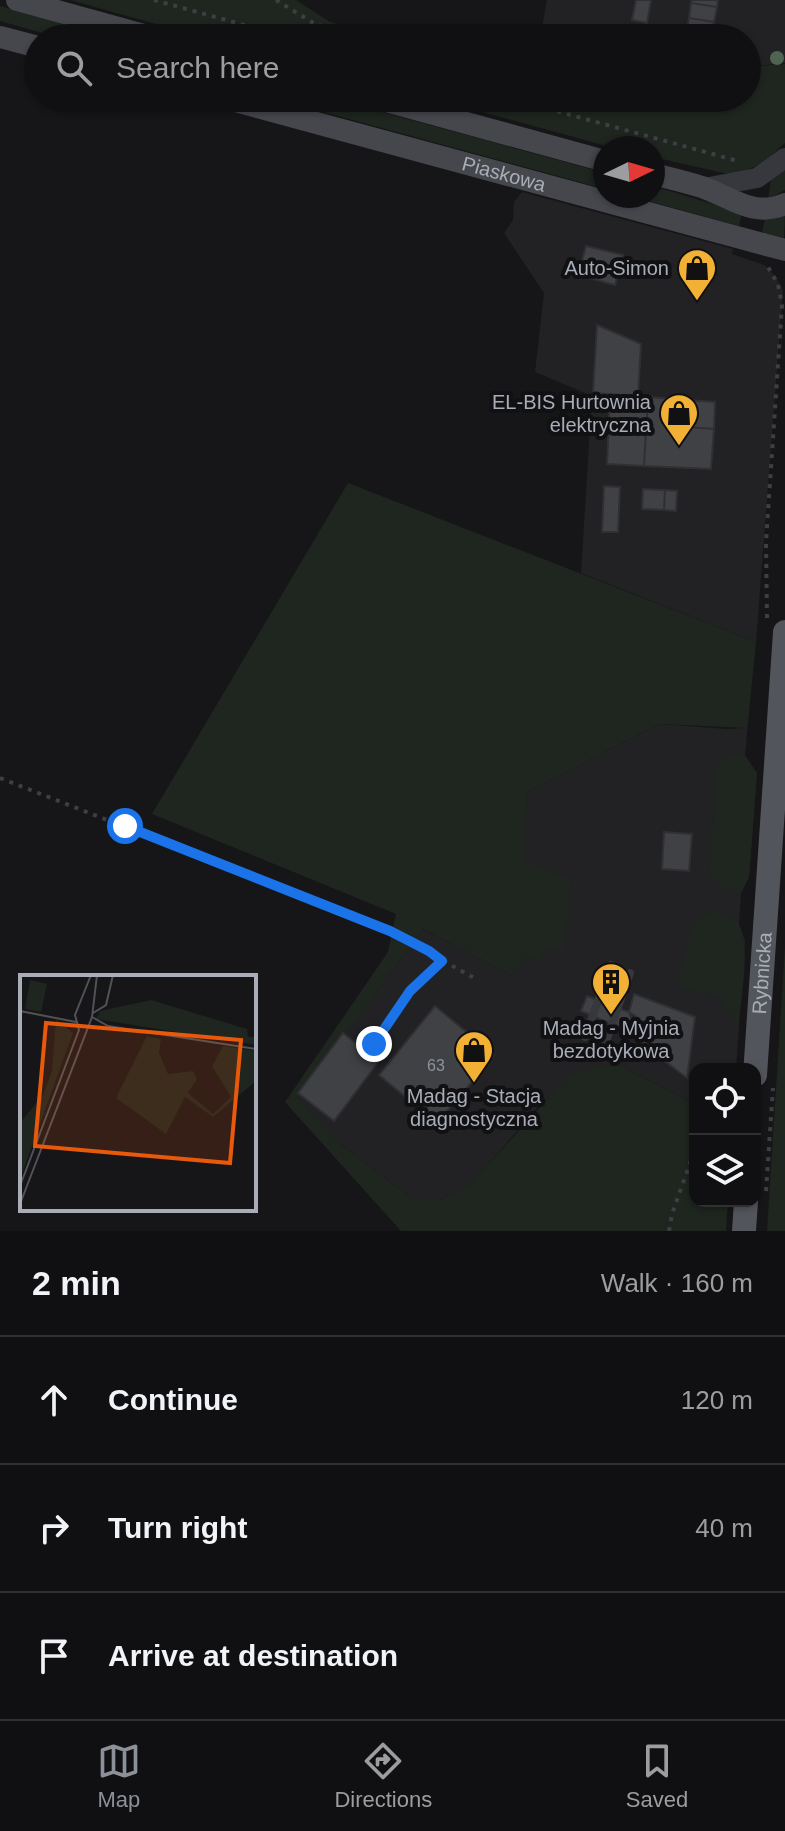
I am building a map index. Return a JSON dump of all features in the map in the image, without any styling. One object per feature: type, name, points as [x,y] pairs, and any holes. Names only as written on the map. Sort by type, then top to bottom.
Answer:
[{"type":"main road","points":[[17,0],[104,24]]},
{"type":"main road","points":[[0,37],[24,43]]},
{"type":"main road","name":"Piaskowa","points":[[276,112],[785,250]]},
{"type":"main road","name":"Piaskowa","points":[[426,112],[593,158]]},
{"type":"main road","points":[[665,177],[704,188],[732,203],[755,209],[771,209],[785,204]]},
{"type":"main road","name":"Rybnicka","points":[[756,1063],[776,625]]},
{"type":"main road","points":[[744,1231],[746,1207]]},
{"type":"street","points":[[704,188],[757,178],[785,158]]},
{"type":"lane","points":[[585,1037],[611,965]]},
{"type":"lane","points":[[604,1047],[630,973]]},
{"type":"path","points":[[154,0],[241,24]]},
{"type":"path","points":[[276,0],[315,24]]},
{"type":"path","points":[[560,112],[739,161]]},
{"type":"path","points":[[762,262],[778,284],[782,305],[766,542],[776,625]]},
{"type":"path","points":[[0,778],[390,931],[476,979]]},
{"type":"path","points":[[374,1044],[410,991],[442,961]]},
{"type":"path","points":[[669,1231],[689,1166]]},
{"type":"shaded area","points":[[70,0],[296,0],[338,24],[156,24]]},
{"type":"shaded area","points":[[547,0],[785,0],[785,63],[761,66],[761,24],[543,24]]},
{"type":"shaded area","points":[[0,6],[65,24],[24,24],[24,28],[0,21]]},
{"type":"shaded area","points":[[785,64],[785,143],[765,161],[737,176],[665,160],[665,136],[593,136],[593,142],[483,112],[761,112],[761,66]]},
{"type":"shaded area","points":[[323,112],[382,112],[593,170],[593,186]]},
{"type":"shaded area","points":[[785,170],[785,190],[768,199],[771,180]]},
{"type":"shaded area","points":[[665,190],[742,213],[739,226],[665,205]]},
{"type":"shaded area","points":[[522,192],[733,249],[732,254],[764,265],[776,277],[783,291],[756,642],[581,573],[592,396],[535,372],[544,293],[504,233],[513,220],[514,202]]},
{"type":"shaded area","points":[[785,215],[784,238],[762,232],[765,219]]},
{"type":"shaded area","points":[[348,483],[756,642],[745,728],[659,724],[527,792],[523,861],[571,879],[564,951],[544,947],[540,961],[525,957],[513,976],[423,929],[298,1099],[342,1145],[414,1200],[440,1200],[468,1187],[568,1076],[602,1065],[621,1066],[689,1101],[689,1207],[728,1207],[726,1231],[401,1231],[285,1102],[388,952],[396,914],[152,814]]},
{"type":"shaded area","points":[[748,723],[745,755],[757,773],[749,877],[741,893],[739,924],[745,941],[736,1063],[689,1063],[689,1101],[621,1066],[542,1102],[468,1188],[440,1200],[414,1200],[342,1145],[297,1099],[423,929],[513,976],[527,792],[659,724],[744,728]]},
{"type":"shaded area","points":[[734,754],[745,756],[757,773],[749,877],[741,893],[717,884],[709,871],[717,766]]},
{"type":"shaded area","points":[[711,912],[727,914],[735,919],[744,939],[739,1021],[733,1019],[719,996],[677,986],[693,922]]},
{"type":"shaded area","points":[[785,946],[785,1231],[767,1231]]},
{"type":"building","points":[[636,0],[651,0],[647,23],[632,20]]},
{"type":"building","points":[[692,0],[718,0],[717,7],[691,3]]},
{"type":"building","points":[[691,3],[717,7],[714,22],[689,18]]},
{"type":"building","points":[[689,18],[714,22],[714,24],[688,24]]},
{"type":"building","points":[[586,246],[623,255],[615,285],[578,275]]},
{"type":"building","points":[[597,325],[641,344],[638,396],[593,393]]},
{"type":"building","points":[[610,395],[648,397],[644,466],[607,464]]},
{"type":"building","name":"EL-BIS Hurtownia elektryczna","points":[[648,397],[675,399],[674,426],[714,429],[711,469],[644,466]]},
{"type":"building","points":[[675,399],[715,402],[714,429],[674,426]]},
{"type":"building","points":[[604,486],[620,487],[618,532],[602,532]]},
{"type":"building","points":[[643,489],[665,490],[664,510],[642,509]]},
{"type":"building","points":[[665,490],[677,491],[676,511],[664,510]]},
{"type":"building","points":[[664,832],[692,834],[689,871],[662,869]]},
{"type":"building","points":[[634,994],[695,1017],[687,1078],[637,1040],[640,1019],[629,1012]]},
{"type":"building","name":"Madag - Myjnia bezdotykowa","points":[[587,996],[629,1012],[632,1020],[626,1030],[581,1011]]},
{"type":"building","points":[[435,1006],[494,1055],[477,1076],[478,1079],[476,1077],[466,1089],[468,1091],[465,1090],[437,1123],[379,1075]]},
{"type":"building","points":[[343,1033],[379,1061],[334,1121],[298,1093]]},
{"type":"place","name":"Auto-Simon","points":[[697,302]]},
{"type":"place","name":"EL-BIS Hurtownia elektryczna","points":[[679,447]]},
{"type":"place","name":"Madag - Myjnia bezdotykowa","points":[[611,1016]]},
{"type":"place","name":"Madag - Stacja diagnostyczna","points":[[474,1084]]},
{"type":"route","points":[[125,826],[390,931],[442,961],[410,991],[374,1044]]}]
